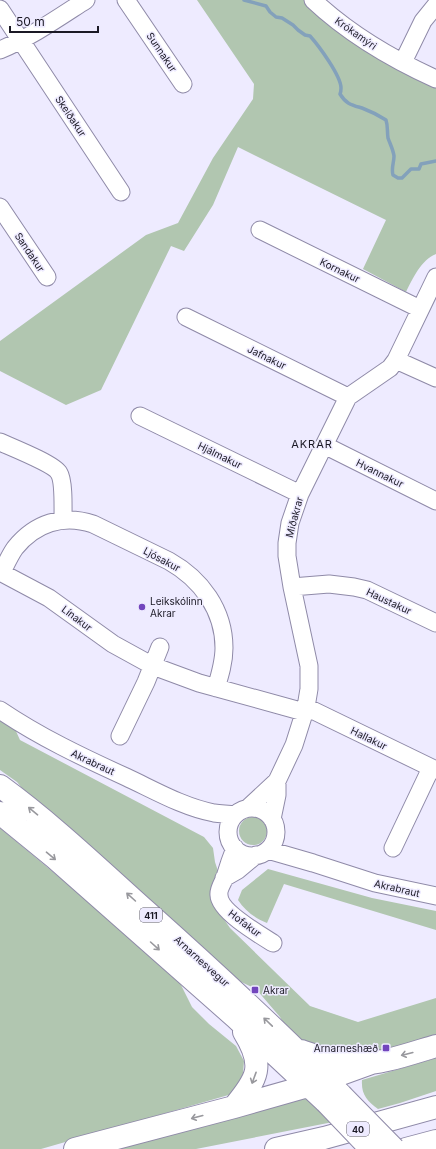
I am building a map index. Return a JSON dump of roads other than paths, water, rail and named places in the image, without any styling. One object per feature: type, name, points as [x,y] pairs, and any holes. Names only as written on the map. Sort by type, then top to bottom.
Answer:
[{"type":"main road","name":"Arnarnesvegur","points":[[0,786],[23,802],[71,843],[250,1004],[296,1049],[325,1091],[371,1149]]},
{"type":"main road","name":"Arnarnesvegur","points":[[0,813],[55,858],[235,1017],[394,1149]]},
{"type":"main road","points":[[234,1108],[251,1086],[255,1077],[257,1065],[253,1046],[235,1017]]},
{"type":"main road","points":[[296,1049],[319,1058],[346,1064],[357,1064],[377,1061],[436,1046]]},
{"type":"main road","points":[[75,1149],[234,1108],[325,1091],[377,1061]]},
{"type":"main road","name":"40","points":[[276,1149],[324,1138],[436,1107]]},
{"type":"main road","points":[[406,1149],[436,1141]]},
{"type":"street","points":[[0,50],[21,41],[86,0]]},
{"type":"street","name":"Sunnakur","points":[[126,0],[184,84]]},
{"type":"street","name":"Krókamýri","points":[[312,0],[382,51],[436,79]]},
{"type":"street","points":[[402,62],[423,21],[436,4]]},
{"type":"street","name":"Skeiðakur","points":[[0,9],[121,192]]},
{"type":"street","name":"Sandakur","points":[[0,207],[47,277]]},
{"type":"street","name":"Kornakur","points":[[260,230],[420,309]]},
{"type":"street","name":"Miðakrar","points":[[237,818],[277,781],[294,745],[305,710],[309,689],[309,666],[288,569],[287,543],[292,516],[300,494],[348,397],[390,368],[396,360],[436,278]]},
{"type":"street","name":"Jafnakur","points":[[186,317],[348,397]]},
{"type":"street","points":[[396,360],[436,378]]},
{"type":"street","name":"Hjálmakur","points":[[140,416],[300,494]]},
{"type":"street","points":[[0,442],[51,466],[59,473],[64,519]]},
{"type":"street","name":"Hvannakur","points":[[324,446],[436,501]]},
{"type":"street","name":"Ljósakur","points":[[1,572],[15,549],[27,536],[43,526],[64,519],[85,521],[174,564],[197,581],[216,610],[221,626],[223,654],[221,671],[216,688]]},
{"type":"street","name":"Línakur","points":[[1,572],[48,598],[108,641],[152,666],[216,688],[305,710]]},
{"type":"street","name":"Haustakur","points":[[292,587],[329,584],[367,590],[436,623]]},
{"type":"street","points":[[120,736],[160,647]]},
{"type":"street","name":"Akrabraut","points":[[0,710],[19,723],[56,744],[191,806],[213,813],[237,818]]},
{"type":"street","name":"Hallakur","points":[[305,710],[434,769],[393,848]]},
{"type":"street","name":"Miðakrar","points":[[274,825],[277,781]]},
{"type":"street","points":[[224,878],[238,870],[262,852],[275,838],[274,825],[262,810],[255,808],[237,818],[231,843],[241,853],[248,855],[262,852]]},
{"type":"street","name":"Akrabraut","points":[[274,825],[289,847],[313,863]]},
{"type":"street","name":"Hofakur","points":[[235,848],[219,894],[221,903],[255,932],[273,943]]},
{"type":"street","name":"Akrabraut","points":[[262,852],[313,863],[375,883],[436,896]]},
{"type":"waterway","points":[[244,0],[266,6],[276,17],[282,18],[305,35],[310,36],[334,69],[340,83],[340,94],[345,100],[350,104],[368,110],[386,120],[388,138],[394,156],[392,170],[393,175],[398,178],[402,178],[411,169],[419,169],[421,164],[436,161]]},
{"type":"place","name":"Leikskólinn Akrar","points":[[142,607]]},
{"type":"place","name":"Akrar","points":[[255,990]]},
{"type":"place","name":"Arnarneshæð","points":[[386,1048]]},
{"type":"district","name":"AKRAR","points":[[312,444]]}]
